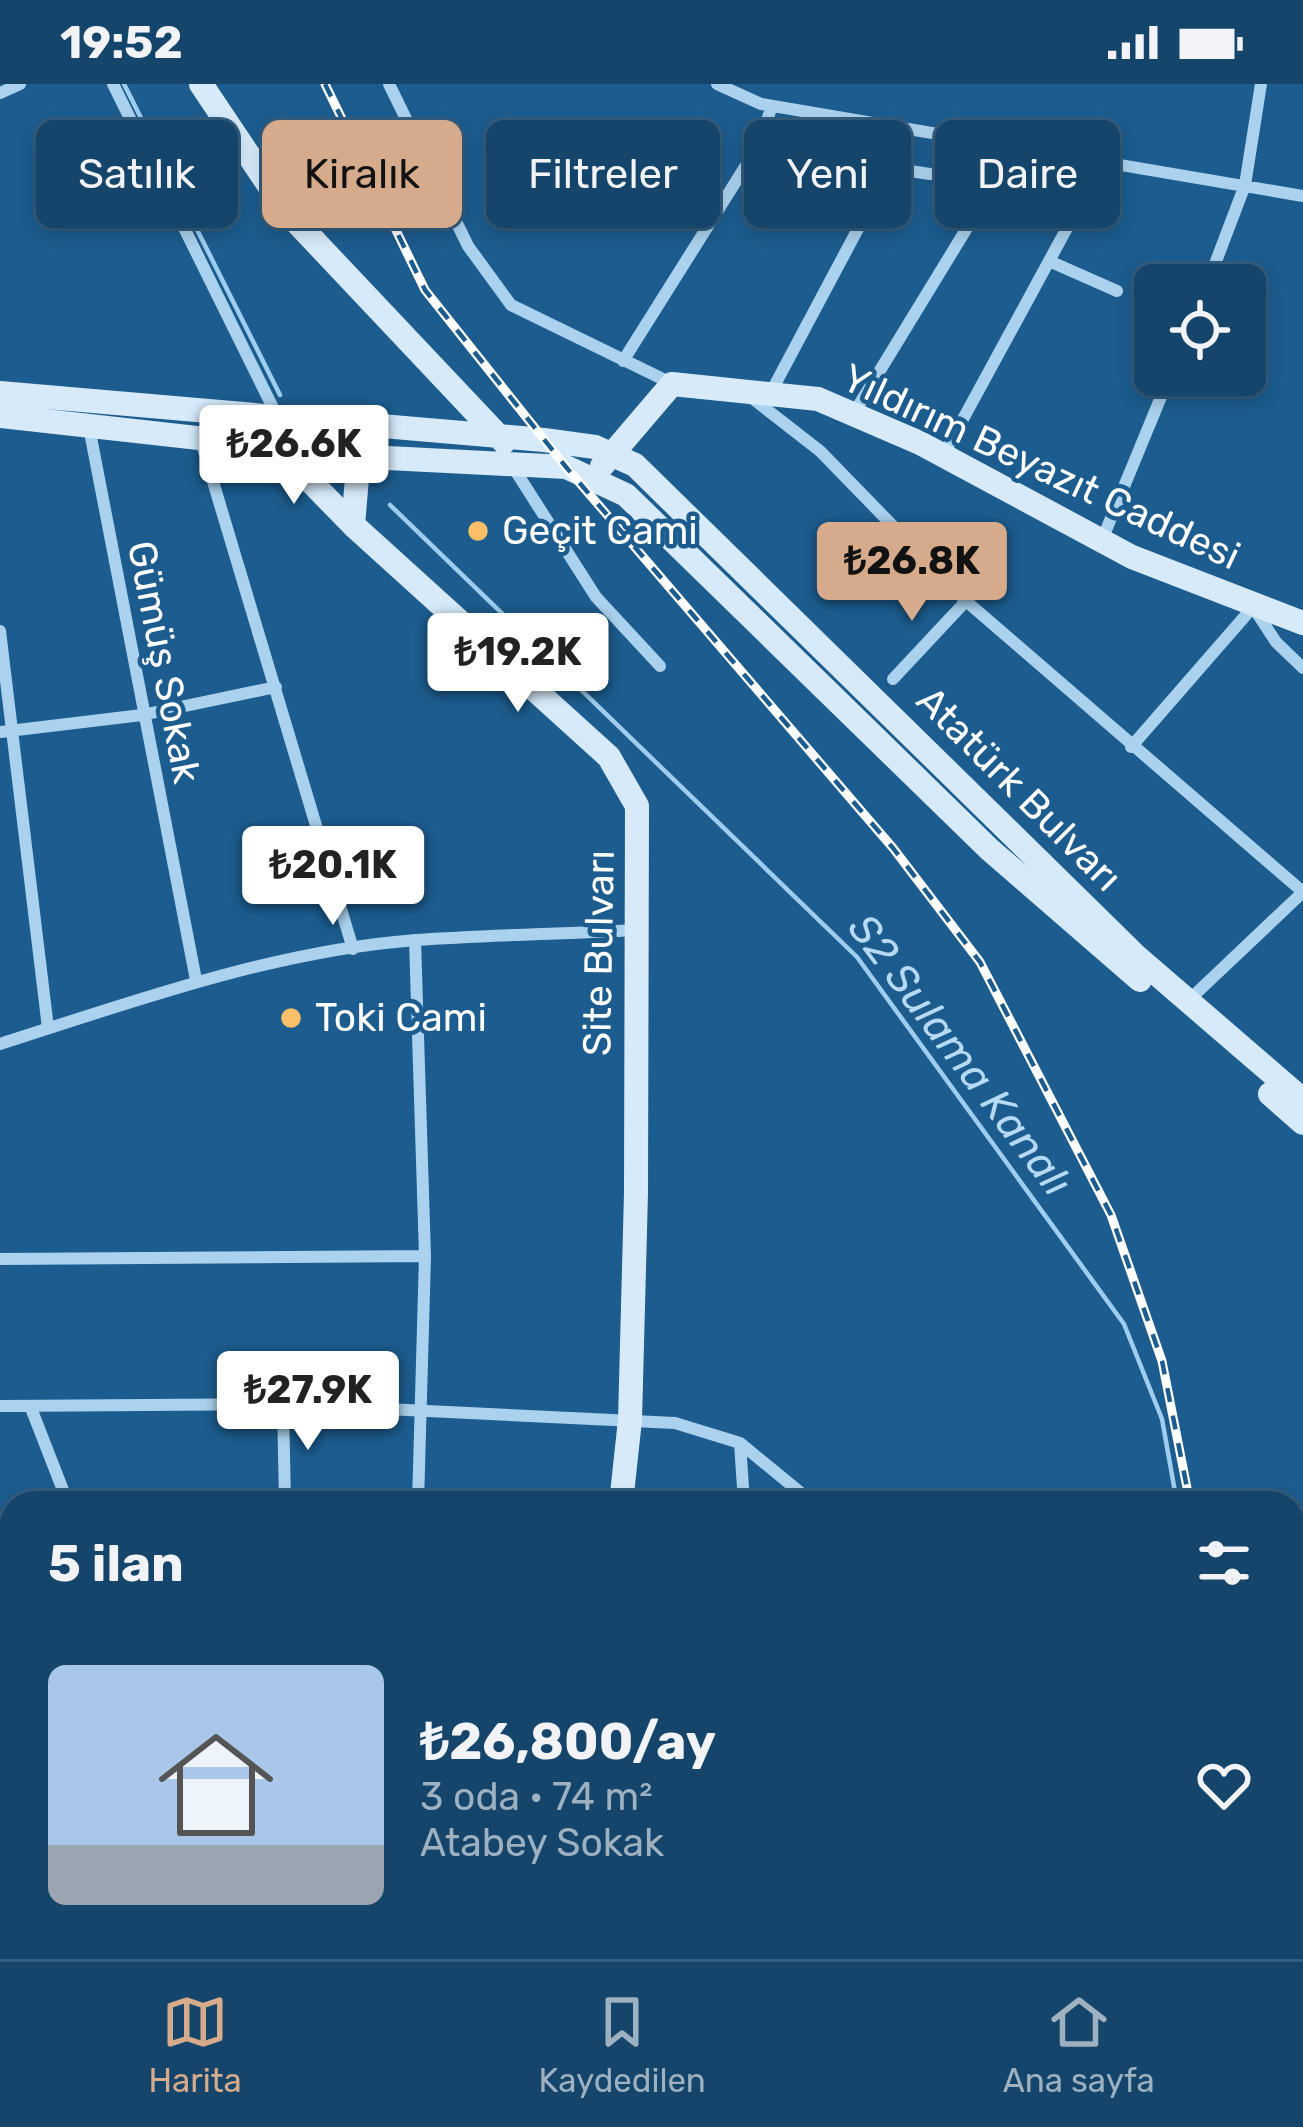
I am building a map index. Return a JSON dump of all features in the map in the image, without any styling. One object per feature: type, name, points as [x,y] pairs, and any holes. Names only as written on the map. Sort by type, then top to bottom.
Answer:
[{"type":"main road","points":[[201,84],[286,211],[506,448]]},
{"type":"main road","points":[[566,467],[602,466],[672,384]]},
{"type":"main road","name":"Yıldırım Beyazıt Caddesi","points":[[672,384],[818,399],[943,456],[1102,541],[1253,607],[1303,622]]},
{"type":"main road","name":"Atatürk Bulvarı","points":[[0,393],[277,417],[506,448],[566,467],[626,495],[989,849],[1303,1123]]},
{"type":"main road","name":"Atatürk Bulvarı","points":[[0,416],[368,457],[595,448],[635,465],[1188,1001],[1303,1100]]},
{"type":"main road","name":"Site Bulvarı","points":[[277,447],[353,524],[609,757],[638,806],[630,1420],[622,1491]]},
{"type":"main road","points":[[353,524],[357,478],[368,457]]},
{"type":"street","points":[[0,93],[20,84]]},
{"type":"street","points":[[112,84],[277,417]]},
{"type":"street","points":[[389,84],[468,246],[512,305],[672,384]]},
{"type":"street","points":[[717,84],[772,106],[935,133]]},
{"type":"street","points":[[1215,264],[1245,185],[1261,84]]},
{"type":"street","points":[[767,120],[772,106]]},
{"type":"street","points":[[1120,163],[1303,196]]},
{"type":"street","points":[[623,361],[744,169]]},
{"type":"street","points":[[911,170],[930,173]]},
{"type":"street","points":[[770,394],[858,228]]},
{"type":"street","points":[[853,415],[967,228]]},
{"type":"street","points":[[943,456],[1067,228]]},
{"type":"street","points":[[1049,261],[1117,290]]},
{"type":"street","points":[[743,391],[820,451],[966,601],[1303,892],[1188,1001]]},
{"type":"street","points":[[1102,541],[1161,396]]},
{"type":"street","name":"Gümüş Sokak","points":[[89,426],[196,980]]},
{"type":"street","points":[[200,437],[352,949]]},
{"type":"street","points":[[506,448],[596,597],[660,667]]},
{"type":"street","points":[[893,680],[966,601]]},
{"type":"street","points":[[1131,747],[1253,607],[1303,668]]},
{"type":"street","points":[[0,631],[5,732],[48,1028]]},
{"type":"street","points":[[5,732],[142,716],[276,687]]},
{"type":"street","points":[[0,1044],[196,980],[352,949],[415,940],[635,930]]},
{"type":"street","points":[[415,940],[425,1256],[418,1491]]},
{"type":"street","points":[[0,1259],[425,1256]]},
{"type":"street","points":[[283,1404],[285,1491]]},
{"type":"street","points":[[0,1406],[283,1404],[675,1423],[740,1443],[798,1491]]},
{"type":"street","points":[[31,1408],[63,1491]]},
{"type":"street","points":[[740,1443],[743,1491]]},
{"type":"waterway","name":"S2 Sulama Kanalı","points":[[124,84],[280,395]]},
{"type":"waterway","name":"S2 Sulama Kanalı","points":[[390,505],[857,957],[1124,1324],[1162,1419],[1175,1491]]},
{"type":"railway","points":[[325,84],[425,290],[566,467],[893,848],[980,962],[1111,1215],[1162,1361],[1188,1491]]},
{"type":"place","name":"Geçit Cami","points":[[478,531]]},
{"type":"place","name":"Toki Cami","points":[[291,1018]]}]
